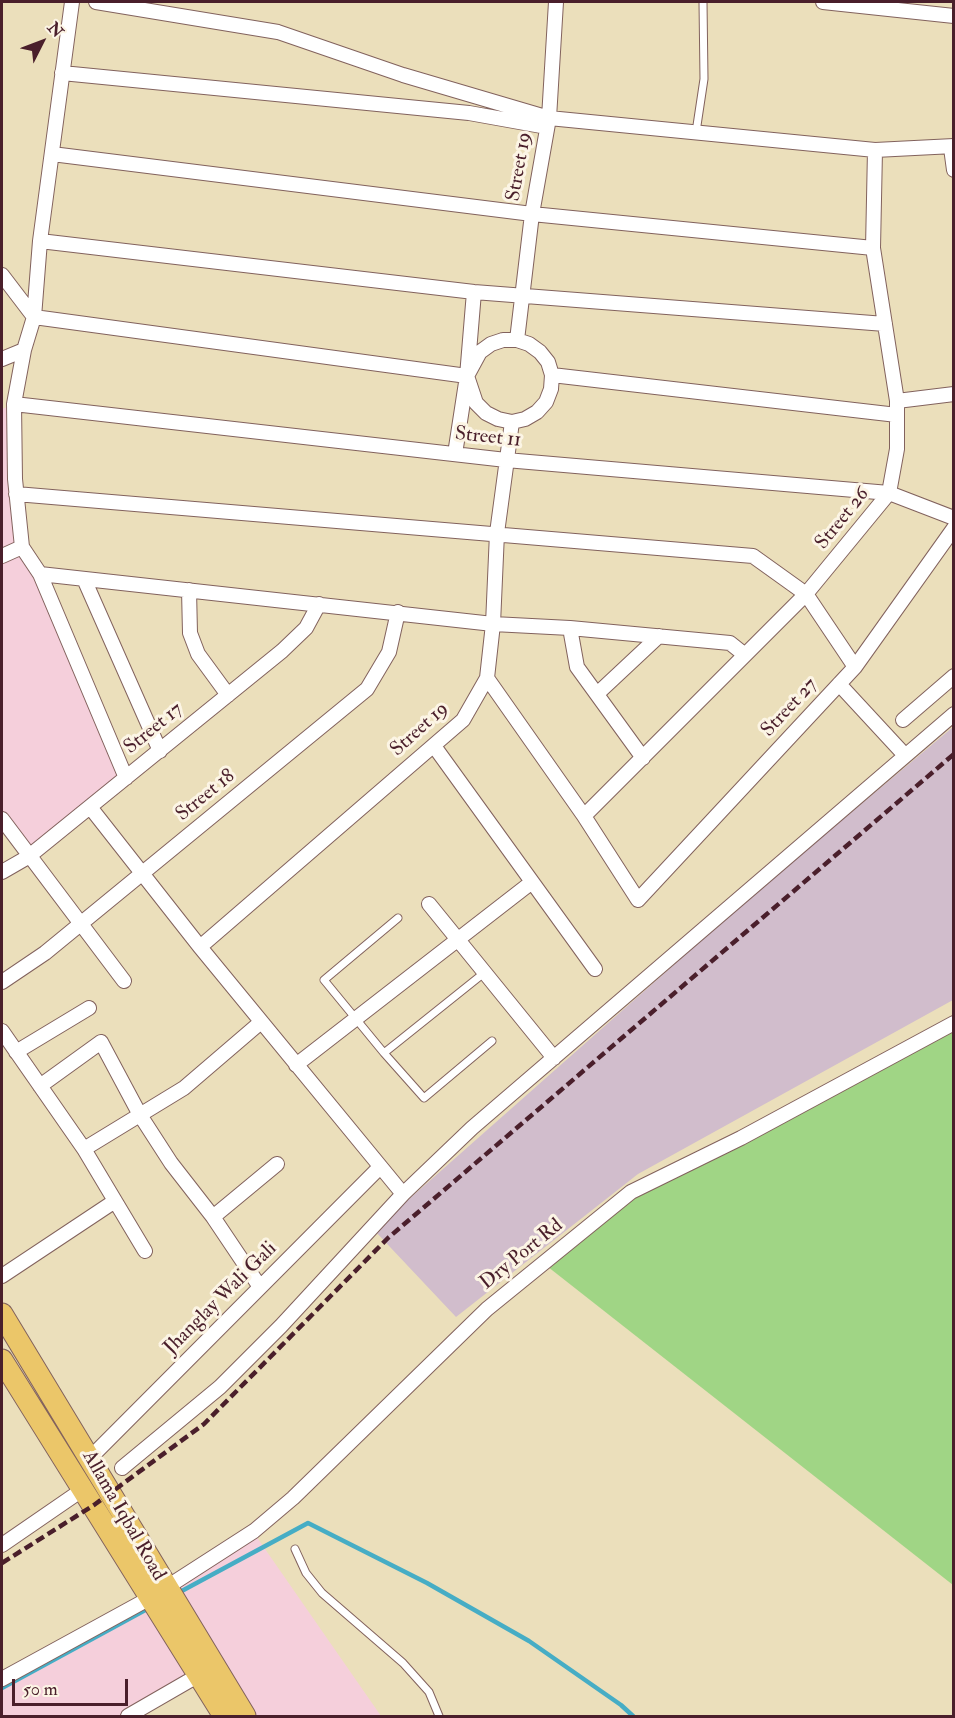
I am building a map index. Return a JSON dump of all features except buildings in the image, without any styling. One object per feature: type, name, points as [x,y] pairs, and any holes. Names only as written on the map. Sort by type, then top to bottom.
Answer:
[{"type":"main road","name":"Allama Iqbal Road","points":[[2,1314],[90,1458],[199,1675],[224,1716]]},
{"type":"main road","name":"Allama Iqbal Road","points":[[2,1360],[82,1490],[245,1716]]},
{"type":"street","points":[[72,2],[40,241],[34,316],[24,350],[14,404],[16,494],[22,547],[40,574],[126,778]]},
{"type":"street","points":[[96,2],[174,8],[278,32],[548,122]]},
{"type":"street","name":"Street 19","points":[[517,340],[532,214],[548,122],[556,2]]},
{"type":"street","points":[[823,2],[954,16]]},
{"type":"street","points":[[62,73],[548,122],[696,132],[875,150],[952,147],[954,170]]},
{"type":"street","name":"Street 26","points":[[584,816],[806,594],[889,493],[897,449],[897,401],[873,248],[875,150]]},
{"type":"street","points":[[52,154],[532,214],[873,248]]},
{"type":"street","points":[[40,241],[522,297],[885,324]]},
{"type":"street","points":[[2,275],[34,316],[466,376]]},
{"type":"street","points":[[455,454],[466,376],[474,292]]},
{"type":"street","points":[[503,340],[517,340],[529,344],[548,362],[552,375],[549,395],[537,412],[525,419],[512,422],[486,413],[476,403],[466,376],[480,352],[491,344],[503,340]]},
{"type":"street","points":[[2,359],[24,350]]},
{"type":"street","points":[[552,375],[897,416]]},
{"type":"street","points":[[897,401],[954,394]]},
{"type":"street","name":"Street 11","points":[[14,404],[506,460],[889,493],[954,518]]},
{"type":"street","name":"Street 19","points":[[200,947],[463,720],[487,678],[493,624],[497,533],[512,422]]},
{"type":"street","points":[[16,494],[753,556],[806,594],[855,667]]},
{"type":"street","name":"Street 27","points":[[584,816],[638,900],[855,667],[954,528]]},
{"type":"street","points":[[2,556],[22,547]]},
{"type":"street","points":[[40,574],[493,624],[570,628],[730,643],[745,655]]},
{"type":"street","points":[[84,579],[160,751]]},
{"type":"street","points":[[189,590],[190,633],[194,644],[207,668],[228,695]]},
{"type":"street","name":"Street 17","points":[[2,872],[28,857],[282,651],[306,628],[320,604]]},
{"type":"street","name":"Street 18","points":[[2,982],[82,924],[367,689],[389,652],[398,612]]},
{"type":"street","points":[[570,628],[577,667],[642,758]]},
{"type":"street","points":[[597,694],[658,636]]},
{"type":"street","points":[[903,720],[954,676]]},
{"type":"street","points":[[487,678],[584,816]]},
{"type":"street","points":[[839,684],[901,751]]},
{"type":"street","points":[[122,1468],[220,1387],[281,1326],[403,1194],[472,1128],[954,714]]},
{"type":"street","points":[[434,746],[595,969]]},
{"type":"street","points":[[90,807],[200,947],[403,1194]]},
{"type":"street","points":[[2,819],[28,857],[124,981]]},
{"type":"street","points":[[296,1065],[532,882]]},
{"type":"street","points":[[429,904],[554,1058]]},
{"type":"street","points":[[16,1052],[89,1008]]},
{"type":"street","points":[[84,1149],[184,1088],[261,1022]]},
{"type":"street","name":"Dry Port Rd","points":[[2,1679],[157,1592],[254,1531],[487,1309],[631,1192],[741,1138],[954,1023]]},
{"type":"street","points":[[2,1031],[84,1149],[145,1251]]},
{"type":"street","points":[[40,1086],[101,1042],[140,1114],[171,1163],[213,1217],[260,1287]]},
{"type":"street","points":[[213,1217],[277,1164]]},
{"type":"street","name":"Jhanglay Wali Gali","points":[[90,1458],[380,1167]]},
{"type":"street","points":[[2,1276],[115,1201]]},
{"type":"street","points":[[2,1545],[82,1490]]},
{"type":"street","points":[[128,1716],[199,1675]]},
{"type":"lane","points":[[696,132],[704,79],[703,2]]},
{"type":"lane","points":[[398,918],[324,980],[424,1098],[492,1041]]},
{"type":"lane","points":[[384,1053],[484,973]]},
{"type":"lane","points":[[295,1549],[306,1573],[322,1593],[403,1663],[429,1692],[439,1716]]},
{"type":"shaded area","points":[[14,404],[22,547],[126,778],[28,857],[2,817],[2,409]]},
{"type":"shaded area","points":[[953,727],[953,1000],[638,1174],[456,1317],[374,1230],[754,894]]},
{"type":"shaded area","points":[[256,1536],[381,1716],[247,1716],[166,1588]]},
{"type":"shaded area","points":[[151,1607],[194,1677],[126,1716],[2,1716],[2,1688]]},
{"type":"green space","points":[[953,1023],[953,1585],[543,1263],[631,1192]]},
{"type":"waterway","points":[[178,1593],[308,1523],[427,1583],[529,1641],[621,1705],[633,1716]]},
{"type":"waterway","points":[[2,1688],[149,1608]]},
{"type":"railway","points":[[2,1563],[94,1505],[204,1424],[388,1238],[954,754]]}]
